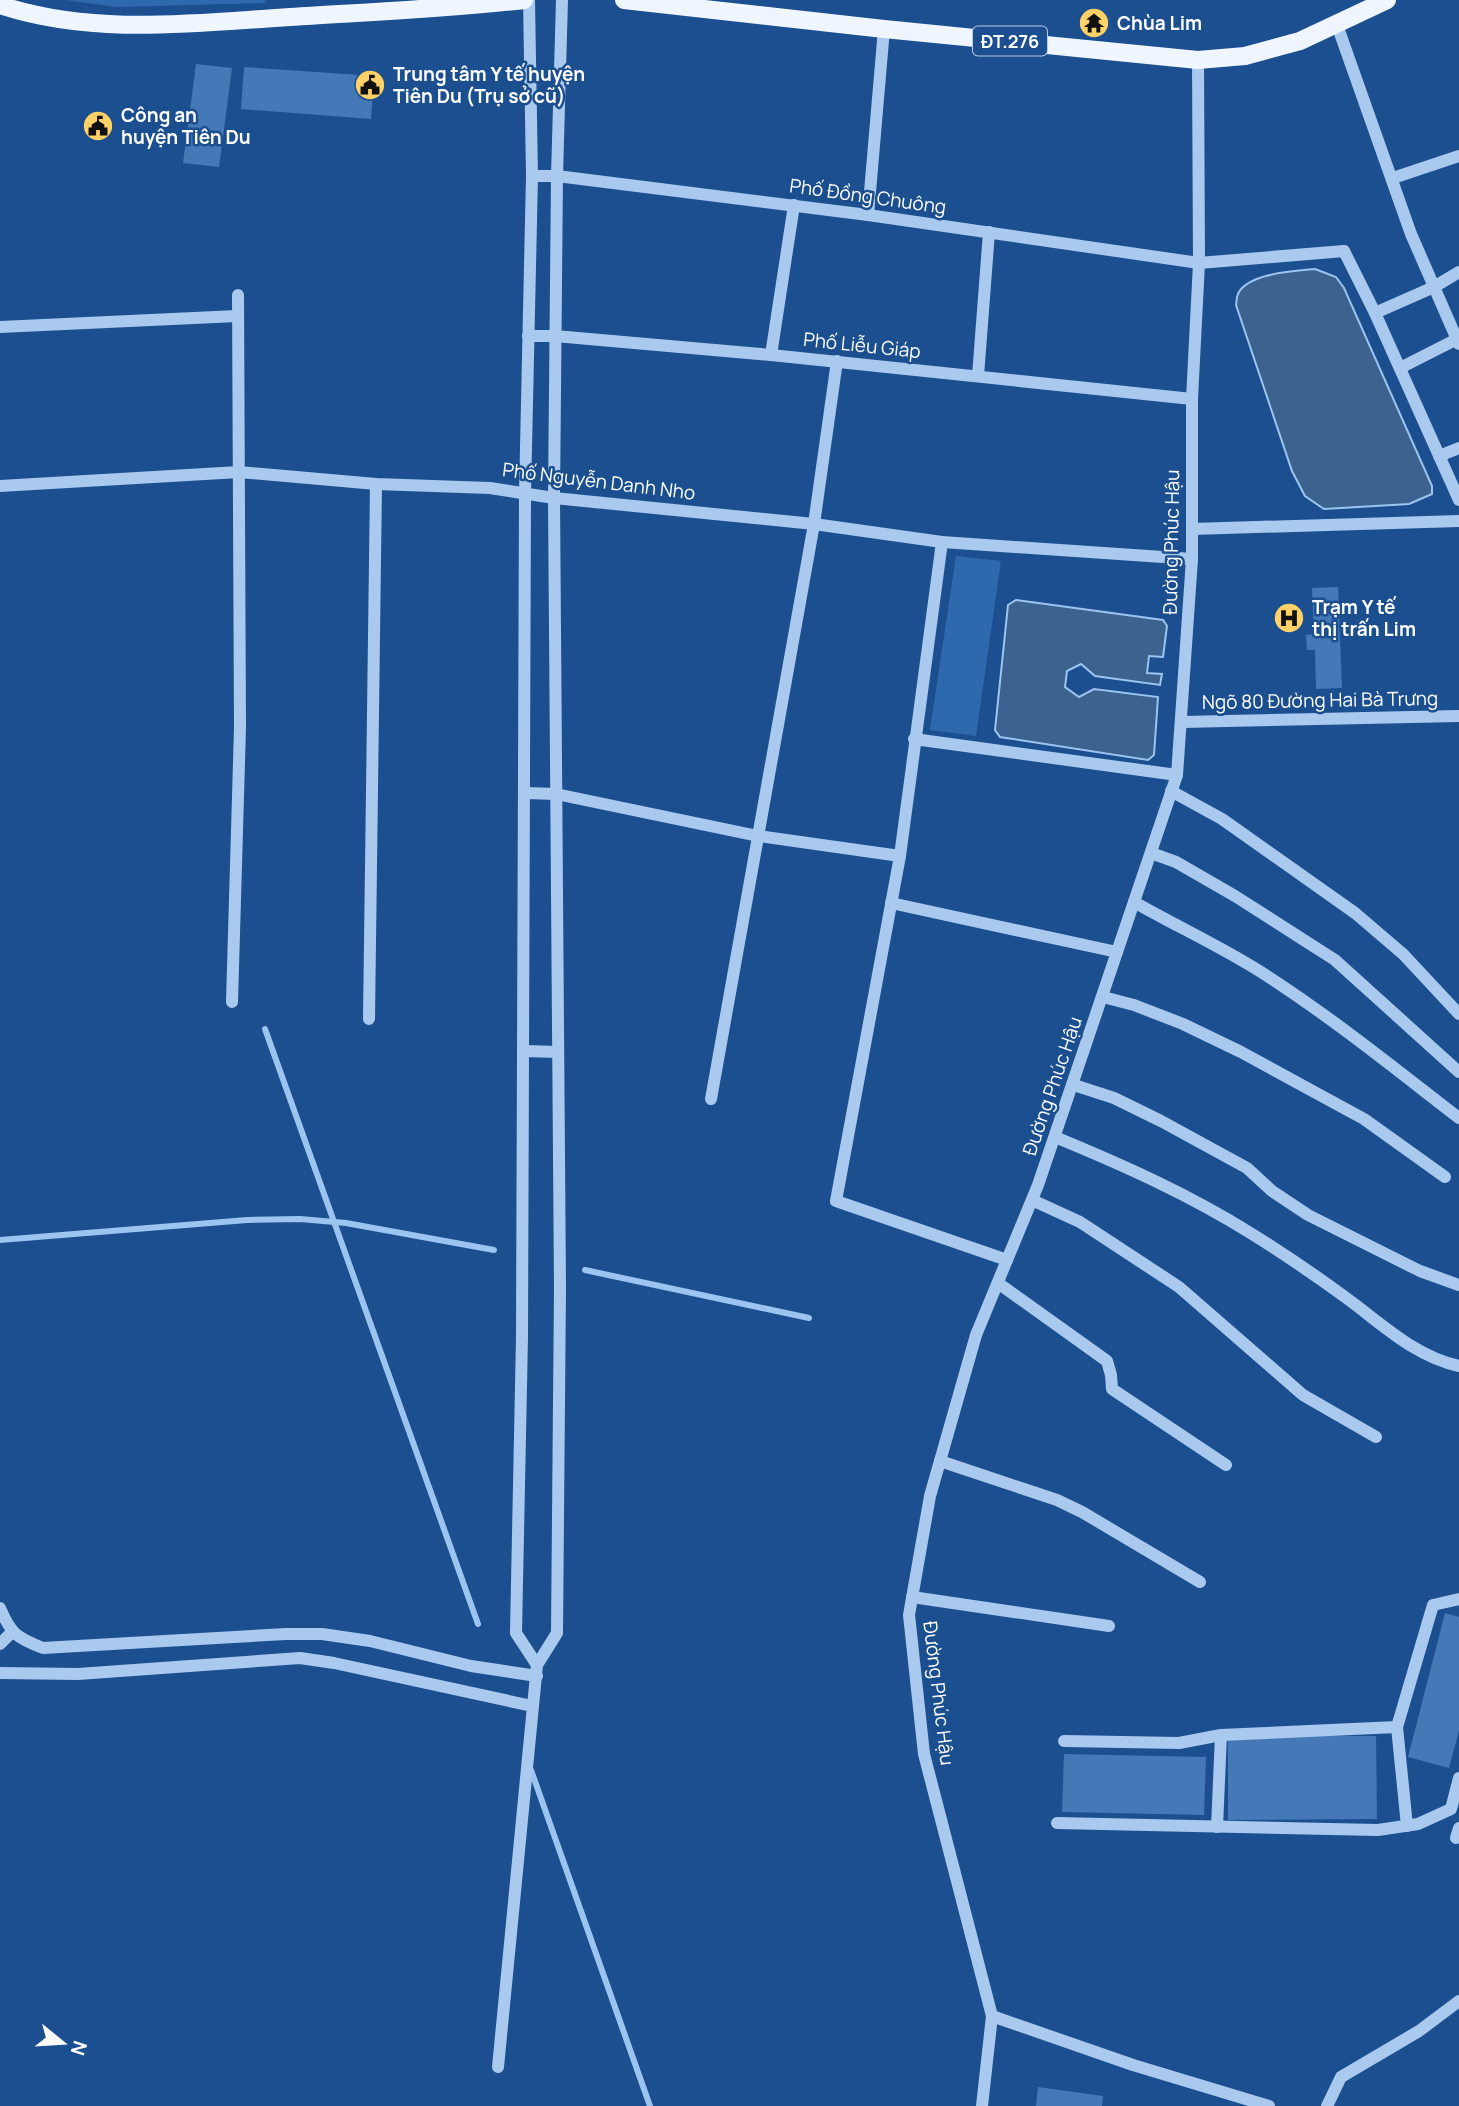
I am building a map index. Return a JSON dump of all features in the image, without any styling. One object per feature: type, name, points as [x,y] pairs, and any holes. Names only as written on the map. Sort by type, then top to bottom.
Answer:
[{"type":"main road","points":[[0,5],[88,23],[173,24],[469,6],[524,0]]},
{"type":"main road","name":"ĐT.276","points":[[624,0],[1198,60],[1245,56],[1300,41],[1387,0]]},
{"type":"street","points":[[529,0],[532,176],[525,494],[522,1338],[516,1633],[537,1671]]},
{"type":"street","points":[[498,2067],[532,1706],[537,1671],[558,1633],[560,1302],[554,498],[557,176],[562,0]]},
{"type":"street","points":[[1336,22],[1411,234],[1458,340],[1399,368]]},
{"type":"street","points":[[868,215],[884,29]]},
{"type":"street","name":"Đường Phúc Hậu","points":[[982,2106],[992,2016],[924,1754],[909,1615],[930,1496],[976,1335],[1055,1138],[1177,775],[1192,559],[1192,399],[1199,263],[1198,60]]},
{"type":"street","points":[[1392,178],[1459,156]]},
{"type":"street","name":"Phố Đồng Chuông","points":[[532,176],[557,176],[794,205],[1199,263],[1344,251],[1375,313]]},
{"type":"street","points":[[771,355],[794,205]]},
{"type":"street","points":[[978,376],[989,232]]},
{"type":"street","points":[[1459,272],[1434,287],[1375,313],[1459,500]]},
{"type":"street","points":[[232,1003],[240,728],[238,295]]},
{"type":"street","points":[[0,327],[237,316]]},
{"type":"street","name":"Phố Liễu Giáp","points":[[528,336],[555,336],[771,355],[1192,399]]},
{"type":"street","points":[[711,1099],[814,524],[837,362]]},
{"type":"street","points":[[1439,456],[1459,448]]},
{"type":"street","name":"Phố Nguyễn Danh Nho","points":[[0,486],[239,472],[376,484],[489,488],[554,498],[814,524],[942,542],[1192,559]]},
{"type":"street","points":[[369,1019],[376,484]]},
{"type":"street","points":[[1192,529],[1459,521]]},
{"type":"street","points":[[942,542],[900,856],[836,1201],[1007,1260]]},
{"type":"street","name":"Ngõ 80 Đường Hai Bà Trưng","points":[[1182,722],[1459,716]]},
{"type":"street","points":[[914,740],[1177,775]]},
{"type":"street","points":[[1171,791],[1222,819],[1355,913],[1403,954],[1459,1014]]},
{"type":"street","points":[[526,793],[556,794],[758,835],[900,856]]},
{"type":"street","points":[[1151,853],[1175,862],[1235,896],[1335,960],[1459,1072]]},
{"type":"street","points":[[1134,902],[1214,944],[1295,994],[1459,1118]]},
{"type":"street","points":[[891,903],[1117,953]]},
{"type":"street","points":[[1103,997],[1134,1005],[1183,1024],[1241,1052],[1364,1119],[1445,1177]]},
{"type":"street","points":[[524,1051],[558,1052]]},
{"type":"street","points":[[1074,1085],[1114,1098],[1161,1121],[1247,1168],[1272,1191],[1308,1215],[1420,1271],[1459,1285]]},
{"type":"street","points":[[1055,1138],[1186,1195],[1252,1234],[1417,1350],[1441,1362],[1459,1366]]},
{"type":"street","points":[[1032,1200],[1080,1222],[1179,1287],[1303,1395],[1376,1437]]},
{"type":"street","points":[[998,1283],[1107,1361],[1112,1389],[1226,1465]]},
{"type":"street","points":[[940,1461],[1057,1500],[1200,1582]]},
{"type":"street","points":[[912,1597],[1109,1626]]},
{"type":"street","points":[[1407,1826],[1397,1727],[1433,1605],[1459,1599]]},
{"type":"street","points":[[0,1608],[8,1629],[23,1640],[43,1648],[322,1634],[370,1641],[471,1666],[537,1671]]},
{"type":"street","points":[[0,1644],[12,1632]]},
{"type":"street","points":[[0,1673],[78,1674],[300,1657],[334,1662],[532,1706]]},
{"type":"street","points":[[1064,1741],[1179,1744],[1221,1735],[1397,1727]]},
{"type":"street","points":[[1217,1826],[1221,1735]]},
{"type":"street","points":[[1057,1823],[1378,1830],[1418,1824],[1451,1809],[1459,1778]]},
{"type":"street","points":[[1327,2106],[1341,2077],[1419,2031],[1459,2001]]},
{"type":"street","points":[[992,2016],[1133,2065],[1269,2106]]},
{"type":"shaded area","points":[[65,0],[265,0],[266,3],[117,7]]},
{"type":"shaded area","points":[[1315,269],[1336,277],[1344,288],[1432,486],[1432,494],[1409,504],[1324,509],[1305,496],[1292,471],[1236,305],[1238,294],[1243,287],[1261,277]]},
{"type":"shaded area","points":[[956,556],[1001,561],[976,736],[930,730]]},
{"type":"shaded area","points":[[1016,600],[1163,620],[1167,626],[1163,657],[1149,656],[1147,673],[1162,674],[1160,685],[1095,676],[1081,664],[1067,671],[1065,687],[1079,697],[1094,689],[1158,697],[1154,755],[1148,760],[1000,737],[995,730],[1008,605]]},
{"type":"building","points":[[196,64],[232,68],[219,167],[183,163]]},
{"type":"building","points":[[244,67],[374,76],[371,119],[241,109]]},
{"type":"building","points":[[1338,587],[1342,688],[1316,689],[1315,650],[1307,650],[1306,635],[1314,634],[1312,588]]},
{"type":"building","points":[[1445,1613],[1459,1617],[1459,1731],[1449,1768],[1408,1757]]},
{"type":"building","points":[[1228,1736],[1376,1736],[1377,1819],[1228,1820]]},
{"type":"building","points":[[1064,1754],[1206,1757],[1204,1815],[1062,1812]]},
{"type":"building","points":[[1038,2087],[1103,2096],[1102,2106],[1036,2106]]},
{"type":"waterway","points":[[265,1029],[478,1624]]},
{"type":"waterway","points":[[0,1240],[247,1220],[300,1219],[346,1223],[494,1250]]},
{"type":"waterway","points":[[585,1270],[809,1318]]},
{"type":"waterway","points":[[531,1770],[650,2106]]},
{"type":"place","name":"Chùa Lim","points":[[1094,23]]},
{"type":"place","name":"Trung tâm Y tế huyện Tiên Du (Trụ sở cũ)","points":[[370,85]]},
{"type":"place","name":"Công an huyện Tiên Du","points":[[98,126]]},
{"type":"place","name":"Trạm Y tế thị trấn Lim","points":[[1289,618]]}]
